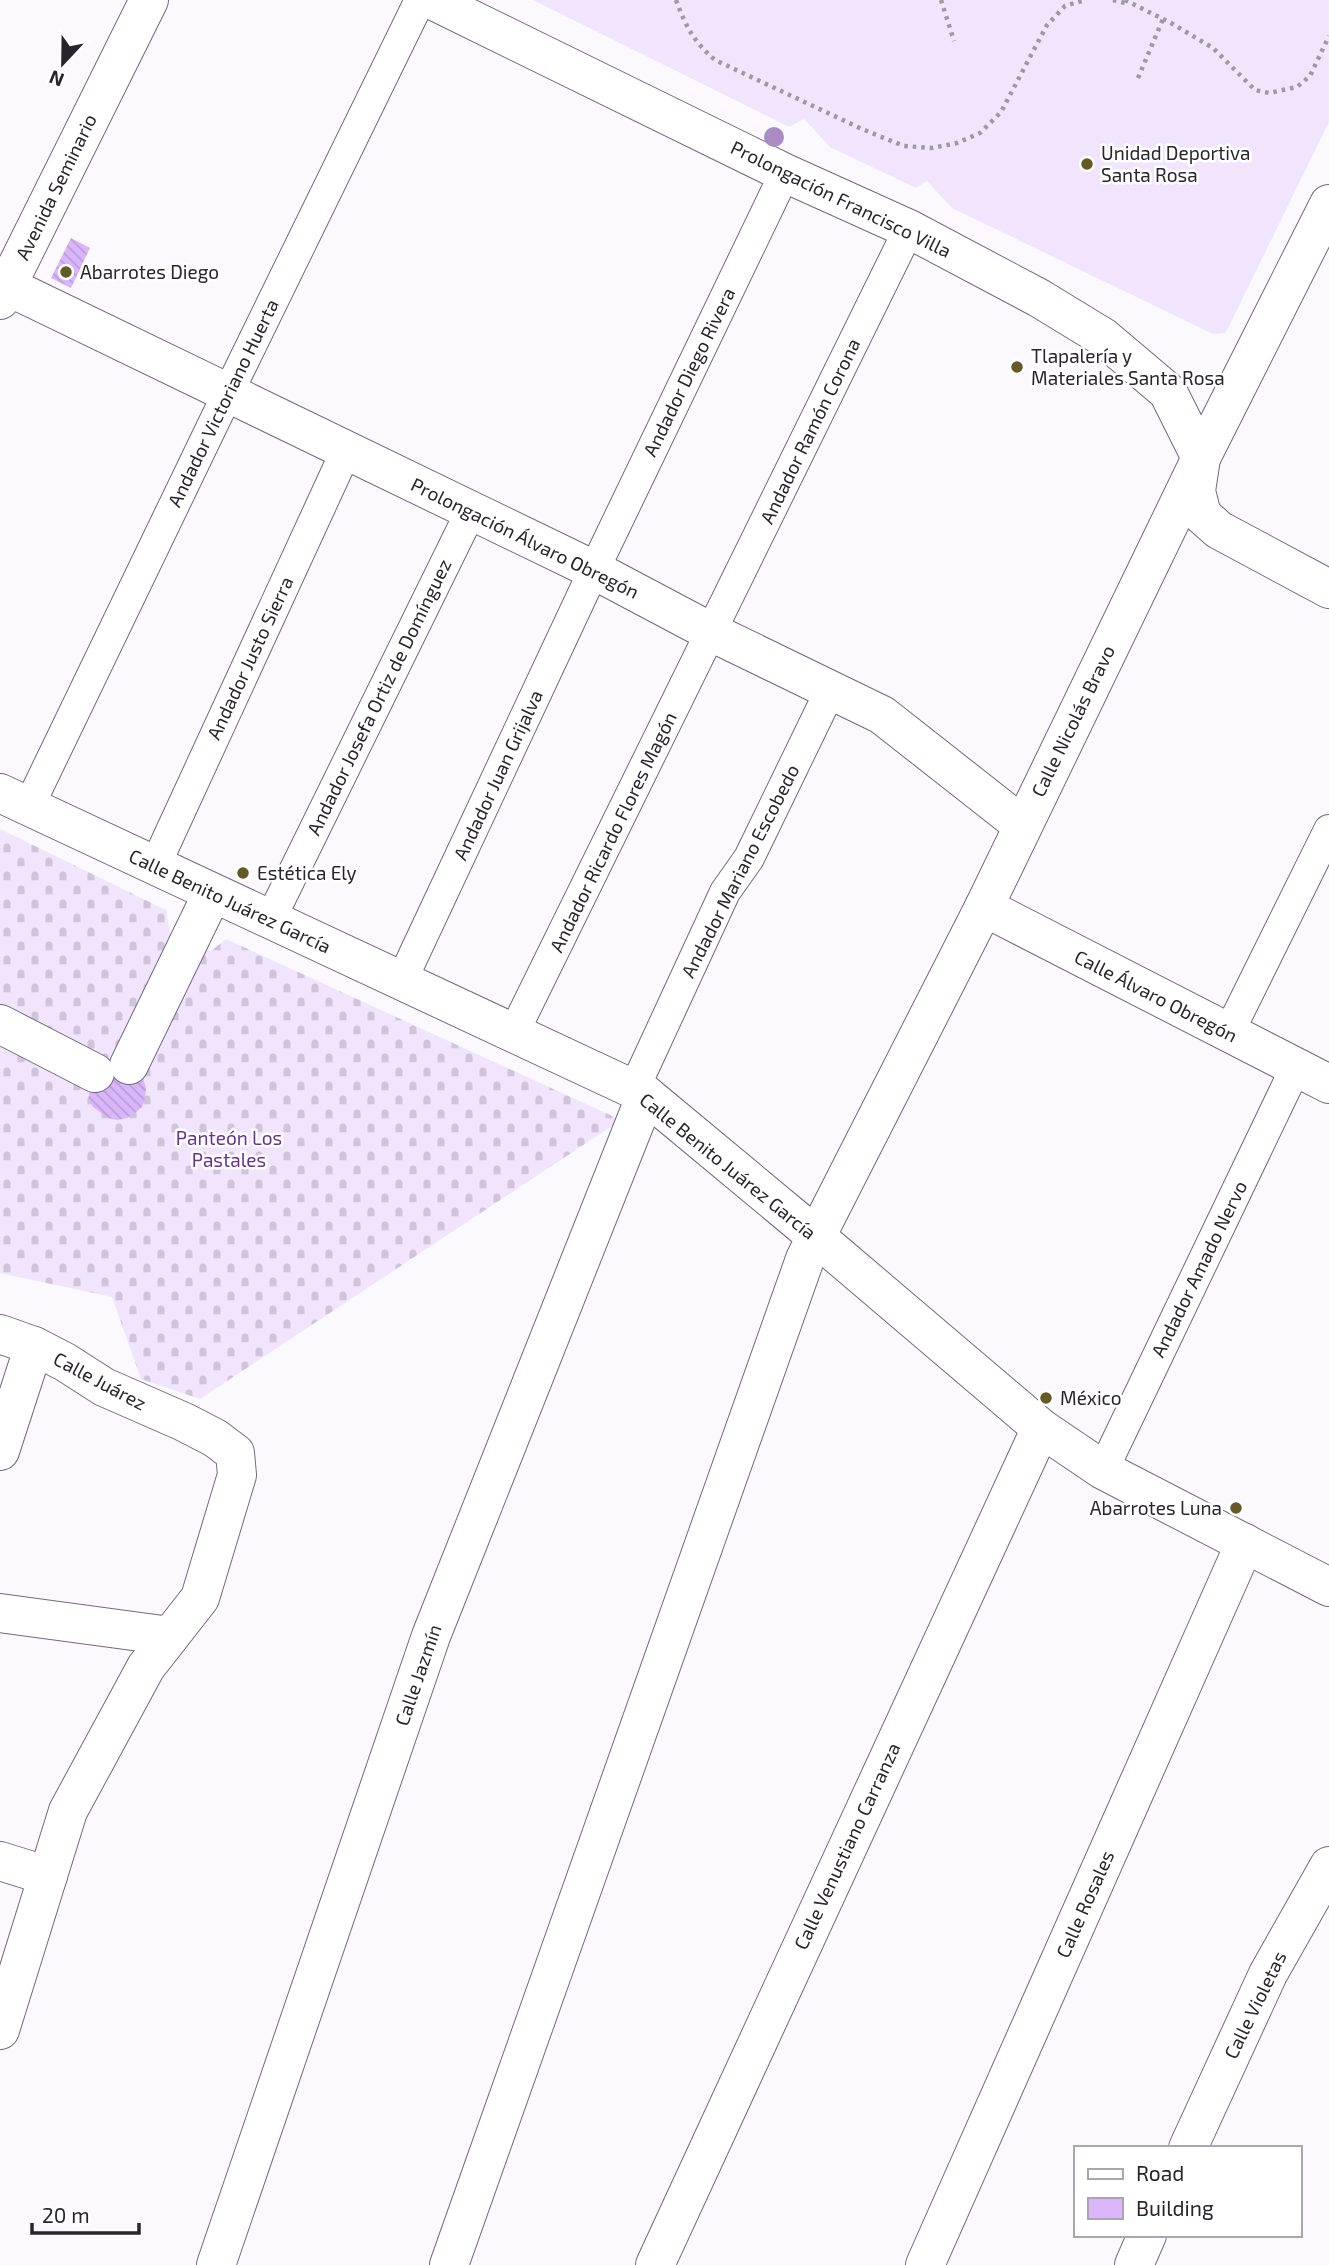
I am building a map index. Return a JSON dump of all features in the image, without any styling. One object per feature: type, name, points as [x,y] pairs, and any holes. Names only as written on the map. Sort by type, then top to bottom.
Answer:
[{"type":"street","name":"Avenida Seminario","points":[[3,293],[149,0]]},
{"type":"street","name":"Andador Victoriano Huerta","points":[[14,799],[228,393],[420,0]]},
{"type":"street","name":"Prolongación Francisco Villa","points":[[432,0],[785,173],[909,229],[1039,298],[1103,337],[1168,393],[1200,458]]},
{"type":"street","name":"Andador Diego Rivera","points":[[594,570],[785,173]]},
{"type":"street","name":"Calle Nicolás Bravo","points":[[450,2265],[805,1259],[984,907],[1200,458],[1329,204]]},
{"type":"street","name":"Andador Ramón Corona","points":[[711,632],[909,229]]},
{"type":"street","name":"Prolongación Álvaro Obregón","points":[[3,293],[228,393],[594,570],[711,632],[883,715],[1022,825]]},
{"type":"street","name":"Andador Justo Sierra","points":[[155,866],[346,451]]},
{"type":"street","points":[[1200,458],[1196,491],[1202,515],[1219,530],[1329,589]]},
{"type":"street","name":"Andador Josefa Ortiz de Domínguez","points":[[270,920],[471,511]]},
{"type":"street","name":"Andador Juan Grijalva","points":[[402,980],[594,570]]},
{"type":"street","name":"Andador Ricardo Flores Magón","points":[[514,1032],[711,632]]},
{"type":"street","name":"Andador Mariano Escobedo","points":[[640,1092],[725,892],[748,858],[830,691]]},
{"type":"street","name":"Calle Benito Juárez García","points":[[14,799],[212,894],[640,1092],[1041,1428],[1102,1470],[1329,1587]]},
{"type":"street","points":[[1229,1032],[1329,830]]},
{"type":"street","points":[[0,1024],[112,1069],[212,894]]},
{"type":"street","name":"Calle Álvaro Obregón","points":[[984,907],[1312,1075]]},
{"type":"street","name":"Andador Amado Nervo","points":[[1102,1470],[1312,1075]]},
{"type":"street","name":"Calle Jazmín","points":[[216,2265],[431,1636],[640,1092]]},
{"type":"street","points":[[0,1451],[17,1340]]},
{"type":"street","name":"Calle Juárez","points":[[17,1340],[65,1362],[104,1387],[215,1438],[235,1452],[237,1475],[200,1598],[170,1636]]},
{"type":"street","name":"Calle Venustiano Carranza","points":[[654,2265],[1041,1428]]},
{"type":"street","name":"Calle Rosales","points":[[925,2265],[1245,1543]]},
{"type":"street","points":[[0,1613],[170,1636]]},
{"type":"street","points":[[0,2029],[68,1811],[146,1667],[170,1636]]},
{"type":"street","points":[[0,1861],[48,1876]]},
{"type":"street","name":"Calle Violetas","points":[[1189,2146],[1268,1974],[1329,1866]]},
{"type":"street","points":[[1134,2265],[1146,2237]]},
{"type":"path","points":[[676,0],[682,18],[698,45],[715,60],[862,129],[904,146],[932,148],[957,143],[980,133],[1001,112],[1047,25],[1065,6],[1085,0]]},
{"type":"path","points":[[941,0],[954,41]]},
{"type":"path","points":[[1113,0],[1127,2],[1163,19],[1213,48],[1255,90],[1269,93],[1297,87],[1310,76],[1329,36]]},
{"type":"path","points":[[1138,78],[1163,19]]},
{"type":"green space","name":"Unidad Deportiva Santa Rosa","points":[[533,0],[1329,0],[1329,122],[1230,324],[1225,333],[1213,334],[952,208],[927,181],[916,188],[830,147],[804,119],[789,127]]},
{"type":"green space","name":"Panteón Los Pastales","points":[[0,829],[166,910],[170,933],[211,951],[226,939],[621,1120],[200,1399],[141,1379],[112,1297],[0,1273]]},
{"type":"building","points":[[71,238],[90,248],[71,288],[51,278]]},
{"type":"building","points":[[137,1071],[146,1088],[142,1107],[135,1113],[117,1120],[108,1118],[93,1107],[89,1099],[90,1081]]},
{"type":"place","name":"Unidad Deportiva Santa Rosa","points":[[1087,164]]},
{"type":"place","name":"Abarrotes Diego","points":[[66,272]]},
{"type":"place","name":"Tlapalería y Materiales Santa Rosa","points":[[1017,367]]},
{"type":"place","name":"Estética Ely","points":[[243,873]]},
{"type":"place","name":"México","points":[[1046,1398]]},
{"type":"place","name":"Abarrotes Luna","points":[[1236,1508]]}]
